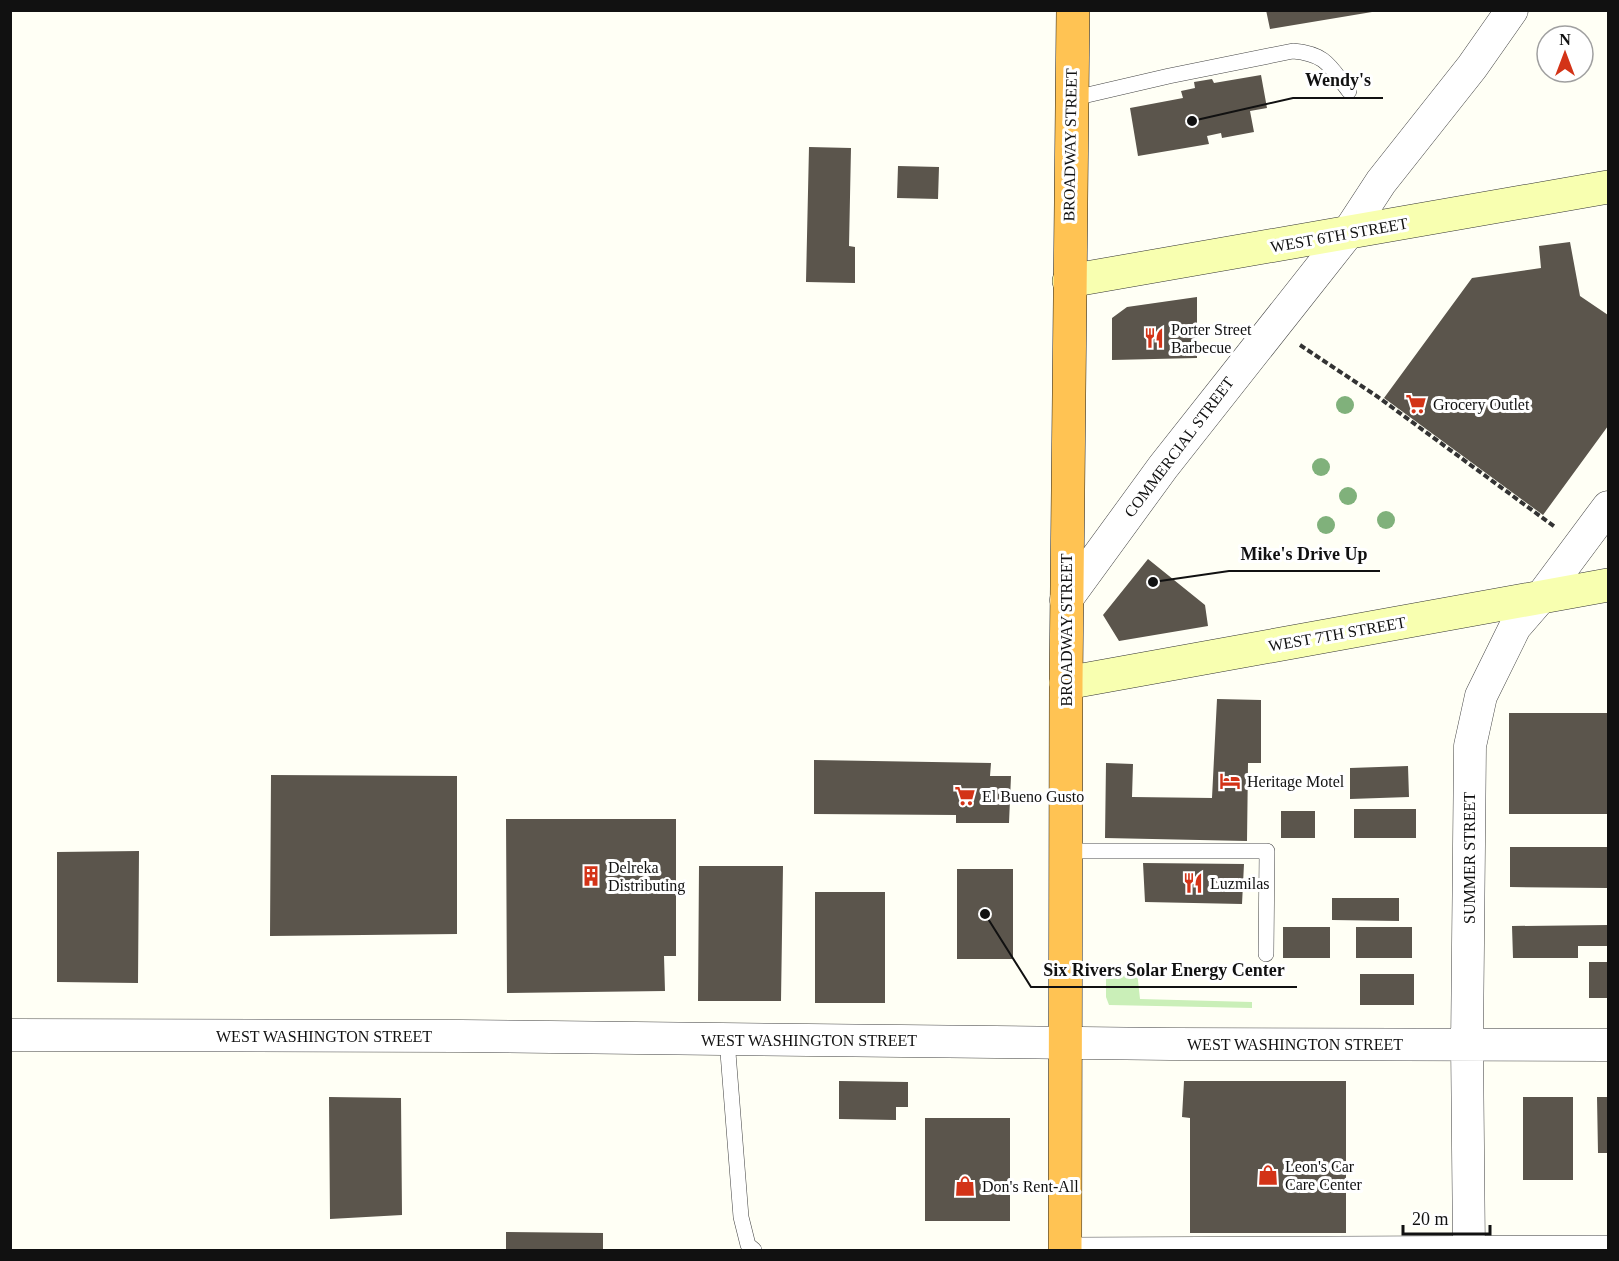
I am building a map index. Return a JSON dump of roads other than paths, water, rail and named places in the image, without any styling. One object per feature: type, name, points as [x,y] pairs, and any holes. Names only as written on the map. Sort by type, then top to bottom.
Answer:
[{"type":"highway","name":"BROADWAY STREET","points":[[1064,1248],[1066,600],[1072,10]]},
{"type":"street","name":"COMMERCIAL STREET","points":[[1066,600],[1206,409],[1347,234],[1381,182],[1472,67],[1512,10]]},
{"type":"street","name":"WEST 6TH STREET","points":[[1069,281],[1608,187]]},
{"type":"street","name":"SUMMER STREET","points":[[1469,1247],[1467,1044],[1470,746],[1481,696],[1515,627],[1541,597],[1608,507]]},
{"type":"street","name":"WEST 7TH STREET","points":[[1066,683],[1608,585]]},
{"type":"street","name":"WEST WASHINGTON STREET","points":[[10,1035],[461,1036],[1170,1044],[1608,1045]]},
{"type":"lane","points":[[1070,99],[1293,51],[1311,52],[1325,60],[1349,91]]},
{"type":"lane","points":[[1065,852],[1267,851],[1266,954]]},
{"type":"lane","points":[[727,1040],[741,1217],[748,1245],[754,1251]]},
{"type":"lane","points":[[1064,1248],[1469,1247],[1608,1243]]},
{"type":"place","name":"Wendy's","points":[[1192,121]]},
{"type":"place","name":"Porter Street Barbecue","points":[[1154,338]]},
{"type":"place","name":"Grocery Outlet","points":[[1416,404]]},
{"type":"place","name":"Mike's Drive Up","points":[[1153,582]]},
{"type":"place","name":"Heritage Motel","points":[[1230,781]]},
{"type":"place","name":"El Bueno Gusto","points":[[965,796]]},
{"type":"place","name":"Delreka Distributing","points":[[591,876]]},
{"type":"place","name":"Luzmilas","points":[[1193,883]]},
{"type":"place","name":"Six Rivers Solar Energy Center","points":[[985,914]]},
{"type":"place","name":"Leon's Car Care Center","points":[[1268,1175]]},
{"type":"place","name":"Don's Rent-All","points":[[965,1186]]}]
